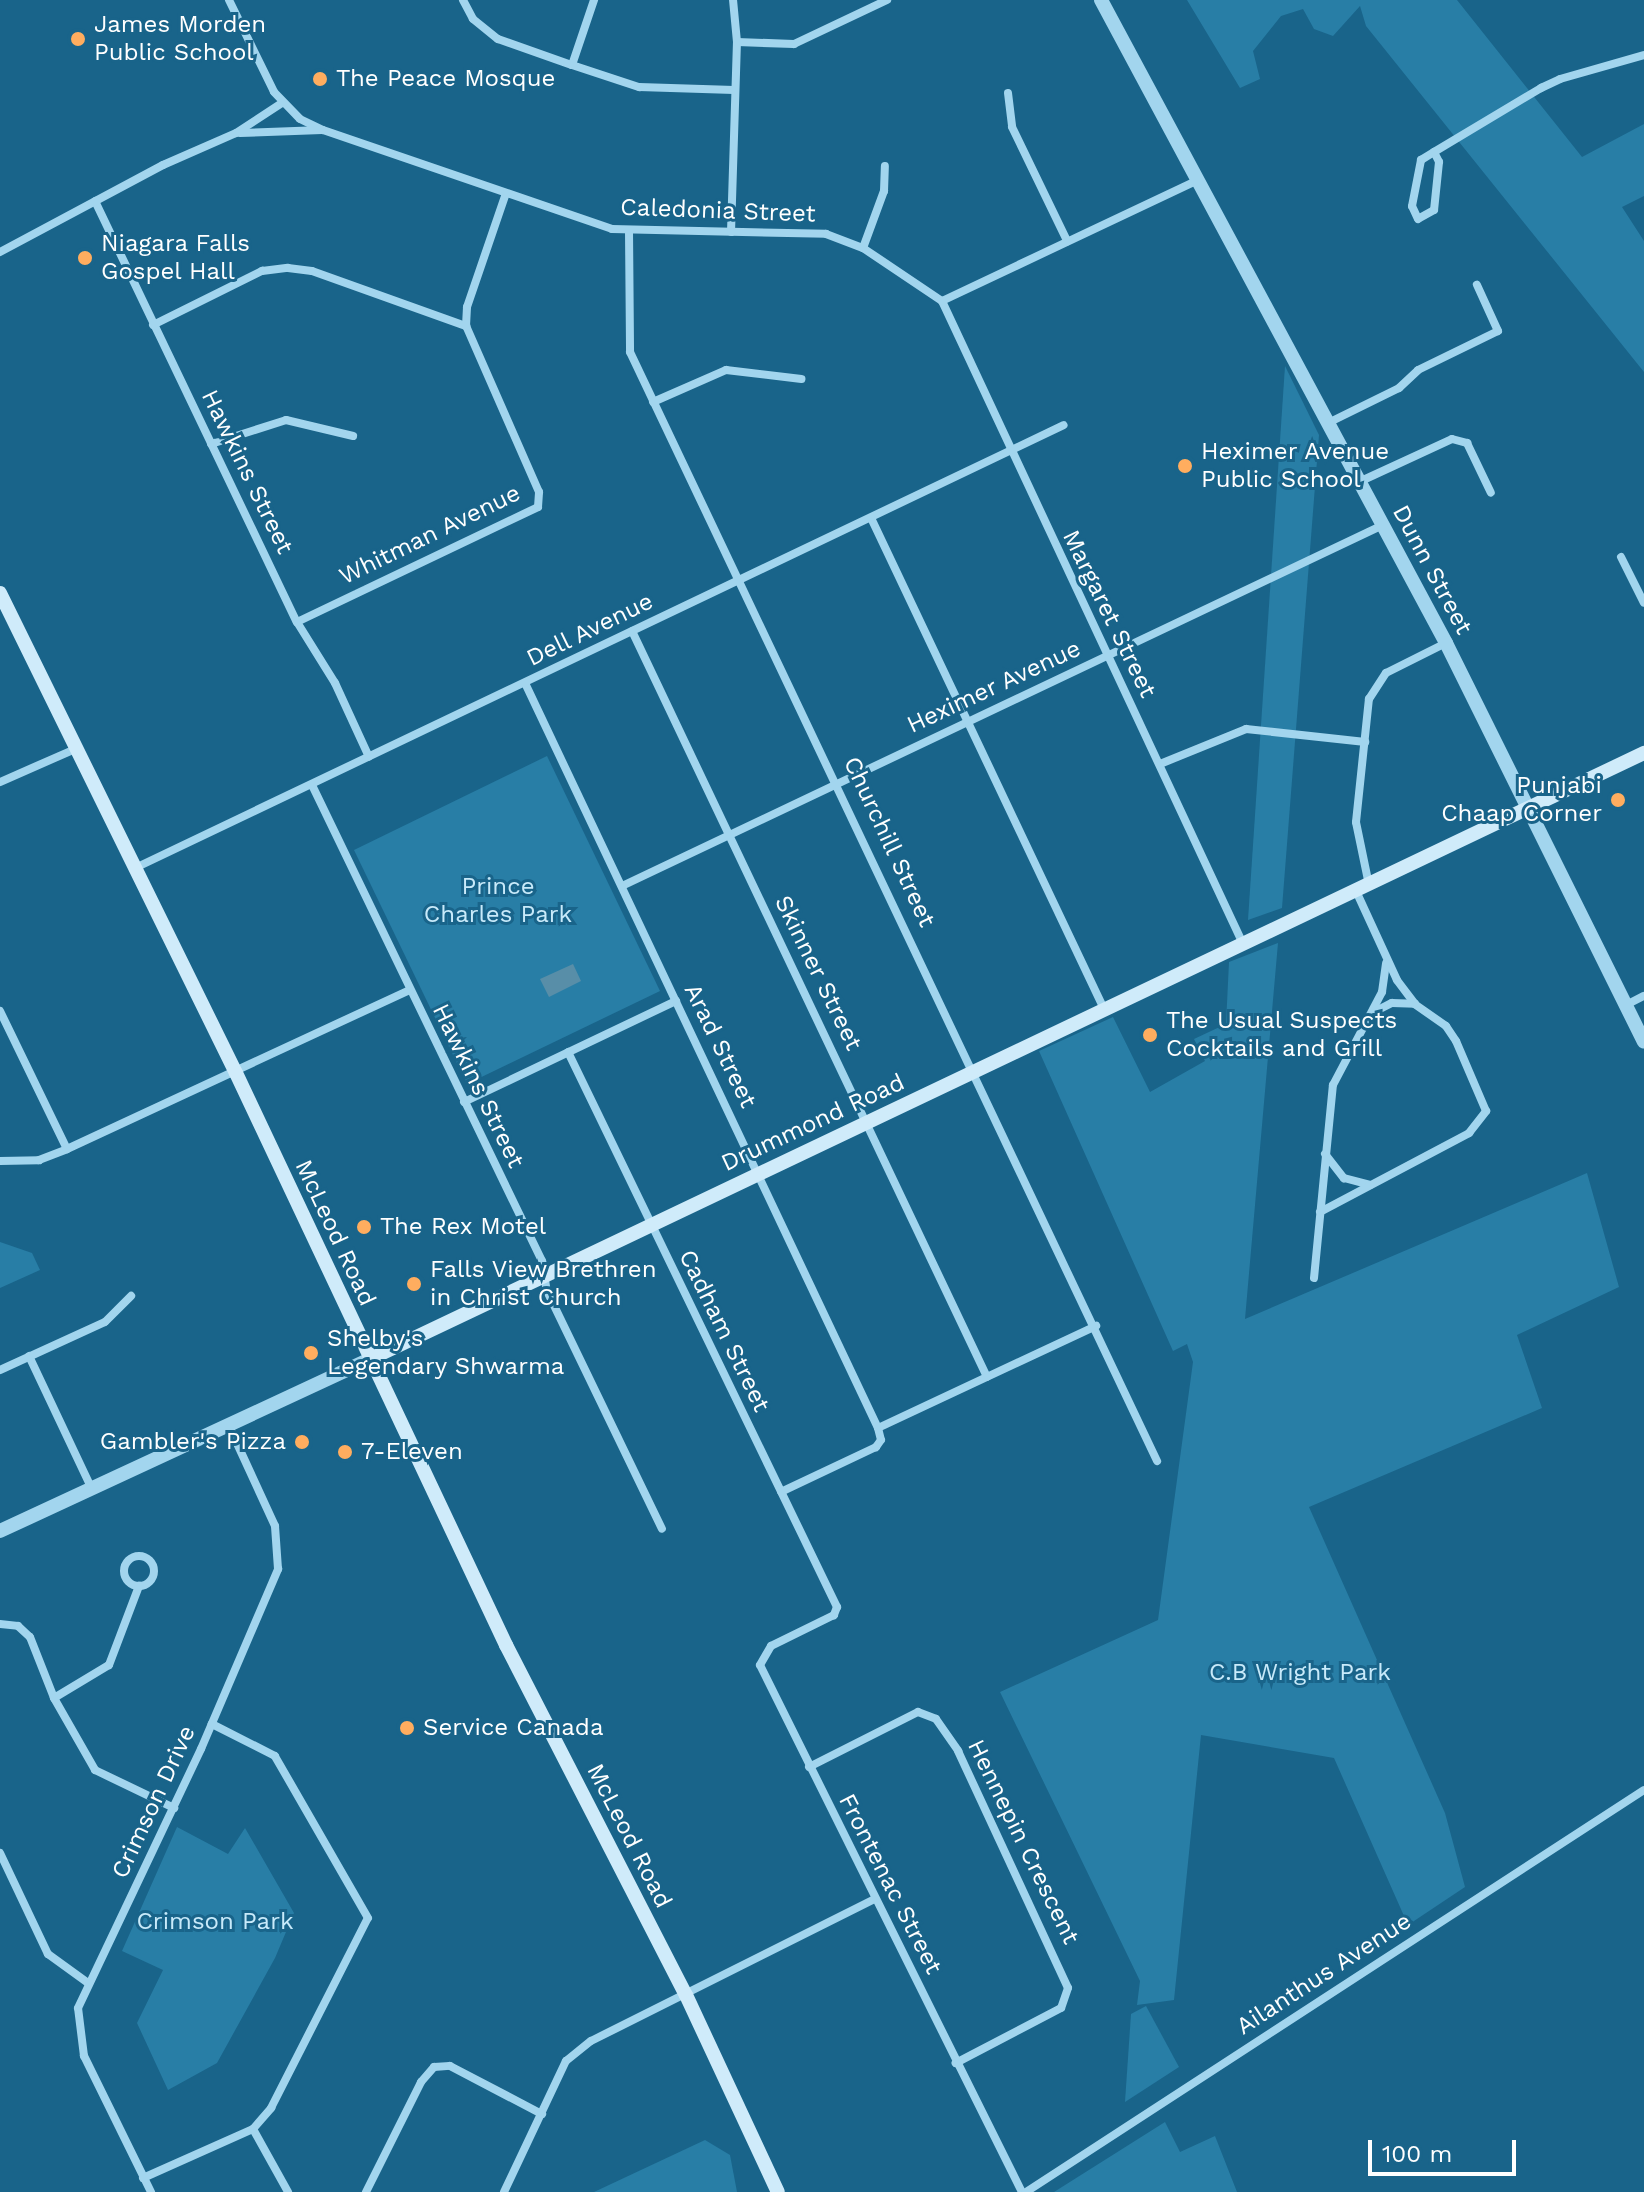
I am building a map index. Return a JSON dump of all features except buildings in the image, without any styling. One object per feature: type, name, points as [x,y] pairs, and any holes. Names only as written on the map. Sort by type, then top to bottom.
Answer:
[{"type":"main road","name":"McLeod Road","points":[[2,603],[236,1073],[506,1645],[686,1995],[778,2192]]},
{"type":"main road","name":"Drummond Road","points":[[370,1359],[1644,753]]},
{"type":"street","name":"Caledonia Street","points":[[229,0],[282,103],[323,130],[506,193],[629,231],[826,234],[863,248],[942,301]]},
{"type":"street","points":[[463,0],[473,19],[498,39],[572,65],[639,87],[734,90]]},
{"type":"street","points":[[572,65],[594,0]]},
{"type":"street","points":[[731,232],[737,42],[733,0]]},
{"type":"street","points":[[737,42],[794,44],[887,0]]},
{"type":"street","name":"Dunn Street","points":[[1101,0],[1201,179],[1446,643],[1531,807],[1644,1041]]},
{"type":"street","points":[[1434,152],[1439,162],[1434,210],[1418,219],[1412,206],[1421,160],[1434,152],[1560,79],[1644,55]]},
{"type":"street","points":[[1008,93],[1012,127],[1067,241]]},
{"type":"street","points":[[0,252],[95,201],[236,133],[282,103]]},
{"type":"street","points":[[236,133],[323,130]]},
{"type":"street","points":[[863,248],[884,191],[885,166]]},
{"type":"street","points":[[942,301],[1201,179]]},
{"type":"street","points":[[153,325],[262,271],[288,268],[312,271],[466,326],[467,307],[506,193]]},
{"type":"street","name":"Hawkins Street","points":[[95,201],[297,622],[335,683],[369,757]]},
{"type":"street","name":"Churchill Street","points":[[629,231],[630,352],[976,1071],[1157,1461]]},
{"type":"street","points":[[1330,422],[1399,388],[1418,370],[1498,331],[1477,285]]},
{"type":"street","name":"Margaret Street","points":[[942,301],[1009,453],[1160,764],[1243,944]]},
{"type":"street","name":"Whitman Avenue","points":[[297,622],[538,507],[541,498],[466,326]]},
{"type":"street","points":[[653,402],[726,370],[801,379]]},
{"type":"street","points":[[211,444],[286,420],[353,436]]},
{"type":"street","name":"Dell Avenue","points":[[133,869],[872,520],[1064,425]]},
{"type":"street","points":[[1361,481],[1452,439],[1467,443],[1491,493]]},
{"type":"street","points":[[872,520],[1104,1009]]},
{"type":"street","name":"Heximer Avenue","points":[[622,886],[1383,525]]},
{"type":"street","points":[[1621,557],[1644,603]]},
{"type":"street","name":"Skinner Street","points":[[632,631],[987,1377]]},
{"type":"street","points":[[1320,1212],[1469,1133],[1486,1111],[1456,1041],[1446,1026],[1415,1004],[1386,962],[1362,888],[1356,822],[1369,699],[1386,673],[1446,643]]},
{"type":"street","name":"Arad Street","points":[[525,683],[878,1428]]},
{"type":"street","points":[[1160,764],[1246,729],[1365,742]]},
{"type":"street","points":[[0,782],[75,749]]},
{"type":"street","name":"Hawkins Street","points":[[312,785],[464,1102],[544,1275],[547,1291],[662,1529]]},
{"type":"street","points":[[1314,1278],[1333,1085],[1382,992],[1386,962]]},
{"type":"street","points":[[0,1161],[39,1160],[67,1149],[409,990]]},
{"type":"street","points":[[1626,1005],[1644,996]]},
{"type":"street","points":[[464,1102],[676,1001]]},
{"type":"street","points":[[1371,1014],[1392,1003],[1415,1004]]},
{"type":"street","points":[[0,1011],[67,1149]]},
{"type":"street","name":"Cadham Street","points":[[568,1052],[837,1607],[822,1620]]},
{"type":"street","points":[[1325,1153],[1344,1178],[1371,1185]]},
{"type":"street","points":[[0,1370],[105,1322],[131,1296]]},
{"type":"street","points":[[781,1492],[876,1447],[878,1428],[1096,1326]]},
{"type":"street","points":[[29,1356],[92,1490]]},
{"type":"street","name":"Drummond Road","points":[[0,1531],[370,1359]]},
{"type":"street","name":"Crimson Drive","points":[[151,2192],[78,2033],[78,2008],[174,1808],[278,1569],[275,1526],[228,1424]]},
{"type":"street","points":[[54,1698],[109,1665],[139,1586]]},
{"type":"street","name":"Frontenac Street","points":[[822,1620],[771,1646],[760,1665],[873,1900],[1024,2192]]},
{"type":"street","points":[[0,1624],[18,1626],[30,1637],[54,1698],[95,1770],[174,1808]]},
{"type":"street","name":"Hennepin Crescent","points":[[809,1767],[918,1712],[936,1719],[958,1751],[1068,1988],[1061,2008],[956,2063]]},
{"type":"street","points":[[143,2178],[253,2129],[278,2096],[368,1918],[359,1895],[275,1756],[212,1724]]},
{"type":"street","name":"Ailanthus Avenue","points":[[1024,2192],[1644,1790]]},
{"type":"street","points":[[0,1853],[48,1954],[88,1983]]},
{"type":"street","points":[[504,2192],[566,2061],[591,2041],[873,1900]]},
{"type":"street","points":[[366,2192],[421,2082],[434,2067],[450,2066],[542,2114]]},
{"type":"street","points":[[253,2129],[288,2192]]},
{"type":"green space","points":[[1187,0],[1457,0],[1582,157],[1644,124],[1644,196],[1622,207],[1644,241],[1644,372],[1366,26],[1360,6],[1333,36],[1314,29],[1303,9],[1281,16],[1253,51],[1260,79],[1240,88]]},
{"type":"green space","points":[[1285,366],[1319,435],[1282,908],[1248,920]]},
{"type":"green space","name":"Prince Charles Park","points":[[547,756],[660,991],[467,1084],[354,850]]},
{"type":"green space","name":"C.B Wright Park","points":[[1278,943],[1245,1319],[1587,1173],[1619,1287],[1517,1335],[1542,1408],[1309,1507],[1445,1813],[1465,1887],[1408,1925],[1334,1758],[1201,1735],[1174,2000],[1137,2005],[1140,1981],[1000,1692],[1158,1620],[1193,1362],[1187,1344],[1173,1351],[1039,1051],[1113,1017],[1150,1092],[1205,1061],[1194,1039],[1226,1024],[1229,962]]},
{"type":"green space","points":[[0,1242],[32,1253],[40,1270],[0,1288]]},
{"type":"green space","name":"Crimson Park","points":[[177,1827],[228,1854],[245,1828],[294,1913],[275,1958],[217,2063],[168,2090],[137,2023],[163,1970],[122,1951]]},
{"type":"green space","points":[[1146,2006],[1179,2067],[1125,2102],[1131,2014]]},
{"type":"green space","points":[[1165,2122],[1180,2152],[1215,2136],[1237,2192],[1054,2192]]},
{"type":"green space","points":[[705,2140],[730,2155],[737,2192],[594,2192]]},
{"type":"shaded area","points":[[573,964],[581,981],[549,997],[540,979]]},
{"type":"place","name":"James Morden Public School","points":[[78,39]]},
{"type":"place","name":"The Peace Mosque","points":[[320,79]]},
{"type":"place","name":"Niagara Falls Gospel Hall","points":[[85,258]]},
{"type":"place","name":"Heximer Avenue Public School","points":[[1185,466]]},
{"type":"place","name":"Punjabi Chaap Corner","points":[[1618,800]]},
{"type":"place","name":"The Usual Suspects Cocktails and Grill","points":[[1150,1035]]},
{"type":"place","name":"The Rex Motel","points":[[364,1227]]},
{"type":"place","name":"Falls View Brethren in Christ Church","points":[[414,1284]]},
{"type":"place","name":"Shelby's Legendary Shwarma","points":[[311,1353]]},
{"type":"place","name":"Gambler's Pizza","points":[[302,1442]]},
{"type":"place","name":"7-Eleven","points":[[345,1452]]},
{"type":"place","name":"Service Canada","points":[[407,1728]]}]
